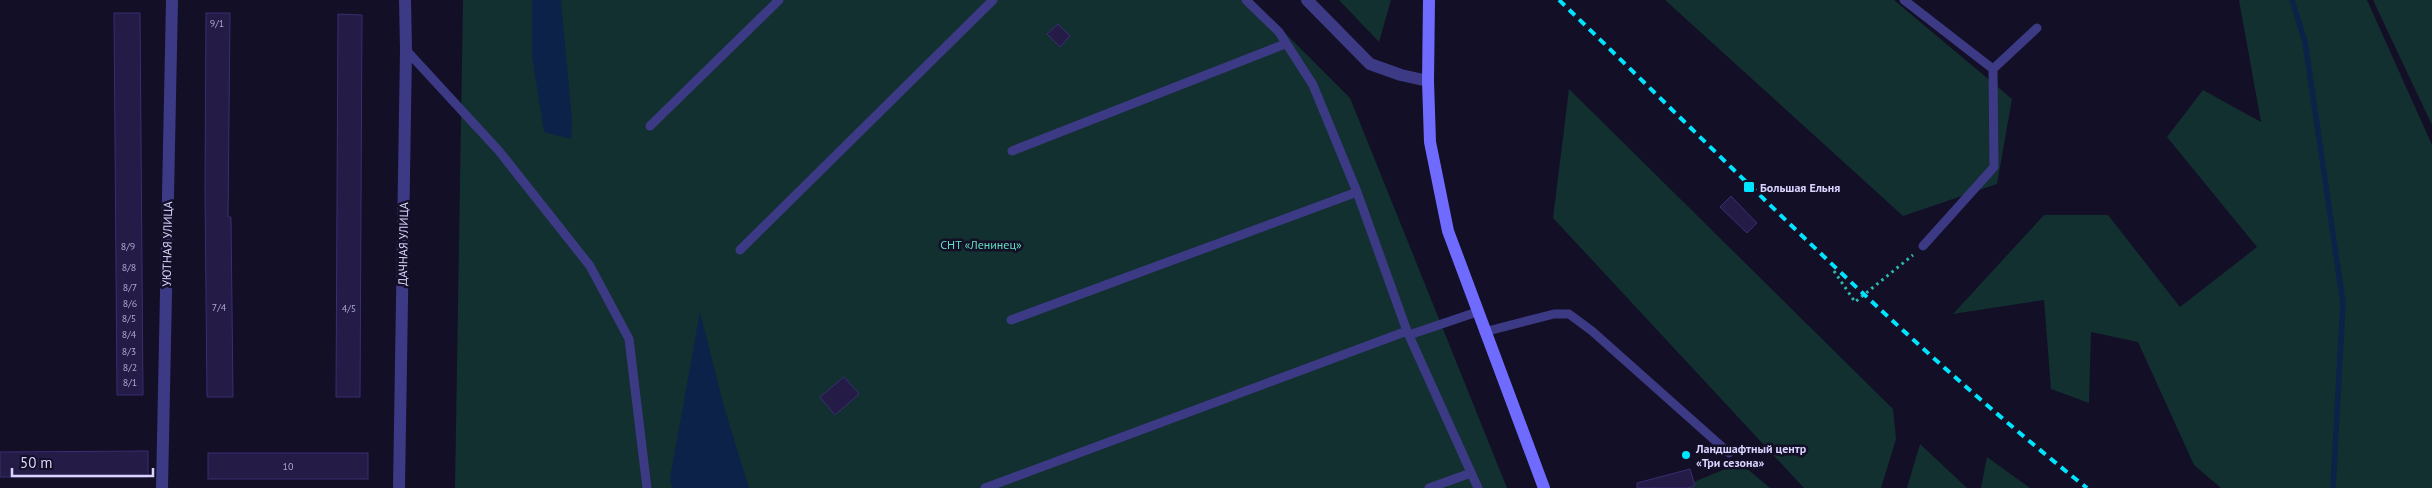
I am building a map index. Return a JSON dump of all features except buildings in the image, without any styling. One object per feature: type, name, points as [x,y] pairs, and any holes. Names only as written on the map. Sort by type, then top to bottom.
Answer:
[{"type":"main road","points":[[1429,0],[1428,81],[1430,142],[1448,231],[1484,332],[1544,488]]},
{"type":"street","name":"УЮТНАЯ УЛИЦА","points":[[162,488],[172,0]]},
{"type":"street","name":"ДАЧНАЯ УЛИЦА","points":[[399,488],[406,50],[404,0]]},
{"type":"street","points":[[1307,0],[1370,64],[1401,75],[1428,81]]},
{"type":"lane","points":[[650,126],[779,0]]},
{"type":"lane","points":[[740,250],[993,0]]},
{"type":"lane","points":[[1246,0],[1279,32],[1285,44],[1313,84],[1357,192],[1408,333],[1478,488]]},
{"type":"lane","points":[[1904,0],[1993,69]]},
{"type":"lane","points":[[1923,246],[1994,167],[1993,69],[2038,28]]},
{"type":"lane","points":[[1012,151],[1285,44]]},
{"type":"lane","points":[[406,50],[500,151],[590,266],[629,340],[647,488]]},
{"type":"lane","points":[[1010,320],[1357,192]]},
{"type":"lane","points":[[985,488],[1408,333],[1477,312]]},
{"type":"lane","points":[[1484,332],[1554,314],[1569,314],[1592,331],[1729,453]]},
{"type":"lane","points":[[1430,488],[1471,473]]},
{"type":"path","points":[[1834,272],[1855,302],[1923,246]]},
{"type":"green space","name":"СНТ «Ленинец»","points":[[463,0],[1252,0],[1350,98],[1507,488],[455,488]]},
{"type":"green space","points":[[1339,0],[1391,0],[1379,42]]},
{"type":"green space","points":[[1665,0],[1894,0],[2012,99],[1997,184],[1903,216]]},
{"type":"green space","points":[[2239,0],[2367,0],[2432,145],[2432,488],[2221,488],[2194,465],[2138,342],[2091,332],[2089,403],[2051,389],[2044,300],[1953,314],[2044,215],[2108,215],[2180,307],[2257,247],[2167,137],[2203,90],[2261,122]]},
{"type":"green space","points":[[2373,0],[2432,0],[2432,125]]},
{"type":"green space","points":[[1569,89],[1893,409],[1896,439],[1881,488],[1804,488],[1553,218]]},
{"type":"green space","points":[[1920,444],[1967,488],[1907,488]]},
{"type":"green space","points":[[1987,457],[2030,488],[1981,488]]},
{"type":"green space","points":[[1740,463],[1770,488],[1679,488]]},
{"type":"water","points":[[532,0],[561,0],[572,120],[571,139],[544,132],[532,56]]},
{"type":"water","points":[[700,312],[723,403],[749,488],[672,488],[670,478]]},
{"type":"waterway","points":[[2292,0],[2305,42],[2343,303],[2333,488]]},
{"type":"railway","points":[[1559,0],[1883,312],[2017,431],[2087,488]]},
{"type":"place","name":"Большая Ельня","points":[[1749,187]]},
{"type":"place","name":"Ландшафтный центр «Три сезона»","points":[[1686,455]]}]
